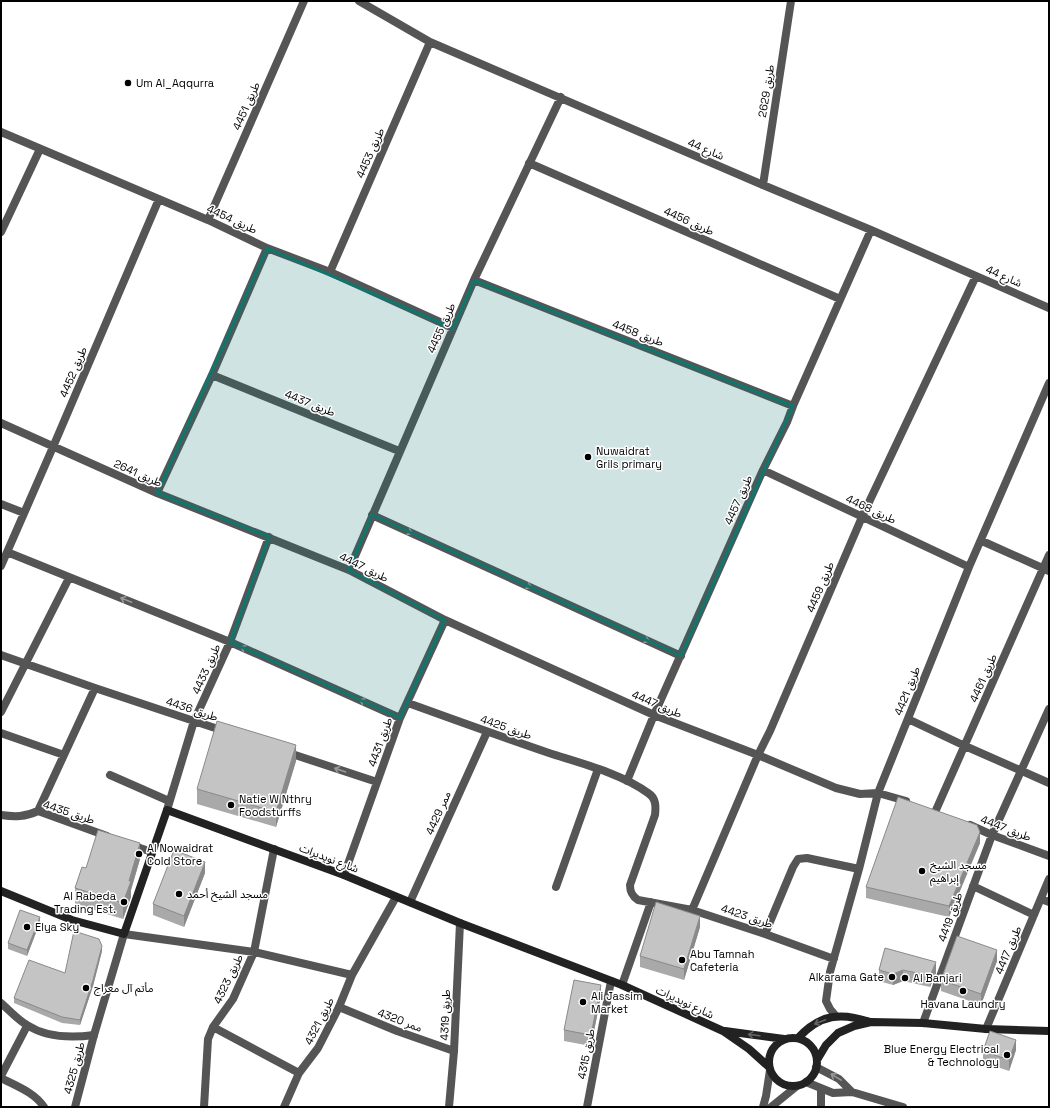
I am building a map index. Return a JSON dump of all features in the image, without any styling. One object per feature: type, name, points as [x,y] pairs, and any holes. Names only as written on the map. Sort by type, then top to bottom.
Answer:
[{"type":"street","name":"طريق 4451","points":[[208,220],[304,1]]},
{"type":"street","name":"شارع 44","points":[[359,1],[430,42],[871,230],[1049,308]]},
{"type":"street","name":"طريق 2629","points":[[763,185],[791,1]]},
{"type":"street","name":"طريق 4453","points":[[330,272],[430,42]]},
{"type":"street","name":"طريق 4455","points":[[349,570],[474,280],[561,97]]},
{"type":"street","name":"طريق 4454","points":[[1,132],[208,220],[267,248],[330,272],[453,328]]},
{"type":"street","points":[[1,232],[40,149]]},
{"type":"street","name":"طريق 4456","points":[[529,163],[840,299]]},
{"type":"street","name":"طريق 4452","points":[[1,566],[159,199]]},
{"type":"street","name":"طريق 4457","points":[[627,781],[680,656],[763,470],[787,422],[871,230]]},
{"type":"street","points":[[157,493],[212,375],[267,248]]},
{"type":"street","name":"طريق 4459","points":[[692,910],[862,517],[976,276]]},
{"type":"street","name":"طريق 4458","points":[[474,280],[793,406]]},
{"type":"street","name":"طريق 4437","points":[[212,375],[400,451]]},
{"type":"street","name":"طريق 4421","points":[[836,1016],[826,1001],[827,987],[878,793],[969,567],[982,541],[1049,383]]},
{"type":"street","name":"طريق 2641","points":[[1,423],[157,493],[269,538]]},
{"type":"street","name":"طريق 4468","points":[[763,470],[969,567]]},
{"type":"street","points":[[1,504],[24,513]]},
{"type":"street","points":[[372,515],[680,656]]},
{"type":"street","name":"طريق 4447","points":[[269,538],[349,570],[445,620],[654,715],[758,755],[836,788],[860,794],[878,793],[914,804]]},
{"type":"street","name":"طريق 4433","points":[[167,810],[194,721],[230,642],[269,538]]},
{"type":"street","points":[[982,541],[1046,570]]},
{"type":"street","points":[[7,552],[230,642],[400,718]]},
{"type":"street","name":"طريق 4461","points":[[936,810],[1046,570],[1049,555]]},
{"type":"street","points":[[1,712],[69,578]]},
{"type":"street","name":"طريق 4431","points":[[344,875],[400,718],[445,620]]},
{"type":"street","name":"طريق 4436","points":[[1,655],[232,734]]},
{"type":"street","points":[[38,811],[95,688]]},
{"type":"street","name":"طريق 4425","points":[[408,703],[487,732],[598,769],[627,781],[650,794],[656,803],[655,815],[630,885],[634,898],[651,902]]},
{"type":"street","name":"طريق 4419","points":[[923,1023],[992,835],[1049,709]]},
{"type":"street","points":[[908,719],[1049,783]]},
{"type":"street","name":"ممر 4429","points":[[410,902],[487,732]]},
{"type":"street","points":[[1,733],[64,755]]},
{"type":"street","points":[[276,748],[377,782]]},
{"type":"street","points":[[556,887],[598,769]]},
{"type":"street","points":[[110,775],[169,801]]},
{"type":"street","points":[[1,891],[72,920],[124,934],[167,810]]},
{"type":"street","name":"شارع نويديرات","points":[[167,810],[274,848],[460,923],[622,985],[723,1031],[749,1049],[769,1068]]},
{"type":"street","name":"طريق 4435","points":[[1,815],[14,817],[28,816],[38,811],[152,852]]},
{"type":"street","name":"طريق 4447","points":[[964,823],[1049,856]]},
{"type":"street","name":"طريق 4323","points":[[204,1107],[208,1039],[213,1027],[233,1000],[254,952],[274,848]]},
{"type":"street","points":[[765,934],[793,866],[798,860],[807,858],[859,869]]},
{"type":"street","name":"طريق 4417","points":[[986,1029],[1049,879]]},
{"type":"street","points":[[973,886],[1034,914]]},
{"type":"street","name":"طريق 4321","points":[[284,1107],[299,1073],[318,1048],[339,1007],[352,974],[396,897]]},
{"type":"street","points":[[1041,899],[1049,902]]},
{"type":"street","points":[[622,985],[651,902]]},
{"type":"street","name":"طريق 4423","points":[[651,902],[692,910],[834,959]]},
{"type":"street","name":"طريق 4319","points":[[449,1107],[454,1051],[460,923]]},
{"type":"street","name":"طريق 4323","points":[[124,934],[254,952]]},
{"type":"street","name":"طريق 4325","points":[[75,1107],[94,1035],[124,934]]},
{"type":"street","points":[[254,952],[352,974]]},
{"type":"street","name":"طريق 4315","points":[[587,1107],[611,981]]},
{"type":"street","name":"طريق 4325","points":[[1,1004],[27,1026],[43,1032],[60,1036],[77,1037],[94,1035]]},
{"type":"street","name":"ممر 4320","points":[[339,1007],[397,1031],[454,1051]]},
{"type":"street","points":[[798,1038],[815,1023],[836,1016],[854,1016],[871,1022]]},
{"type":"street","points":[[771,1107],[797,1086],[811,1078],[826,1045],[838,1034],[854,1026],[871,1022],[923,1023],[986,1029],[1049,1031]]},
{"type":"street","points":[[27,1026],[1,1077],[30,1092],[44,1107]]},
{"type":"street","points":[[213,1027],[299,1073]]},
{"type":"street","name":"شارع نويديرات","points":[[723,1031],[784,1039]]},
{"type":"street","points":[[763,1107],[766,1096],[769,1068],[768,1060],[770,1054],[778,1042],[794,1037],[806,1041],[815,1053],[817,1063],[839,1079],[852,1092]]},
{"type":"street","points":[[769,1068],[774,1077],[780,1083],[788,1086],[797,1086]]},
{"type":"street","points":[[806,1082],[821,1089],[839,1094],[852,1092],[900,1107]]},
{"type":"street","points":[[821,1089],[821,1107]]},
{"type":"highlighted area","points":[[267,248],[453,328],[474,280],[793,406],[681,656],[372,515],[349,570],[445,620],[400,718],[230,642],[269,537],[157,493]]},
{"type":"building","points":[[217,721],[296,745],[276,812],[197,789]]},
{"type":"building","name":"مسجد الشيخ إبراهيم","points":[[898,797],[977,825],[980,832],[949,906],[866,887]]},
{"type":"building","points":[[98,830],[140,843],[129,881],[131,881],[123,903],[75,888],[82,867],[86,868]]},
{"type":"building","name":"مسجد الشيخ أحمد","points":[[174,850],[205,862],[184,916],[153,904]]},
{"type":"building","points":[[656,902],[700,916],[684,969],[640,956]]},
{"type":"building","points":[[20,910],[40,917],[27,950],[8,943]]},
{"type":"building","points":[[74,931],[99,939],[102,946],[80,1020],[62,1017],[14,998],[29,960],[65,973]]},
{"type":"building","points":[[957,936],[997,950],[981,994],[941,980]]},
{"type":"building","points":[[885,948],[936,962],[930,976],[903,970],[893,974],[879,970]]},
{"type":"building","points":[[574,980],[601,985],[591,1035],[564,1030]]},
{"type":"building","points":[[990,1031],[1016,1040],[1009,1060],[983,1051]]},
{"type":"place","name":"Um Al_Aqqurra","points":[[128,83]]},
{"type":"place","name":"Nuwaidrat Grils primary","points":[[588,457]]},
{"type":"place","name":"Natie W Nthry Foodsturffs","points":[[231,805]]},
{"type":"place","name":"Al Nowaidrat Cold Store","points":[[139,854]]},
{"type":"place","name":"مسجد الشيخ إبراهيم","points":[[922,871]]},
{"type":"place","name":"مسجد الشيخ أحمد","points":[[179,894]]},
{"type":"place","name":"Al Rabeda Trading Est.","points":[[124,902]]},
{"type":"place","name":"Elya Sky","points":[[27,927]]},
{"type":"place","name":"Abu Tamnah Cafeteria","points":[[682,960]]},
{"type":"place","name":"Alkarama Gate","points":[[892,977]]},
{"type":"place","name":"Al Banjari","points":[[905,978]]},
{"type":"place","name":"مأتم آل معراج","points":[[86,988]]},
{"type":"place","name":"Havana Laundry","points":[[963,991]]},
{"type":"place","name":"Ali Jassim Market","points":[[583,1002]]},
{"type":"place","name":"Blue Energy Electrical & Technology","points":[[1007,1055]]}]
